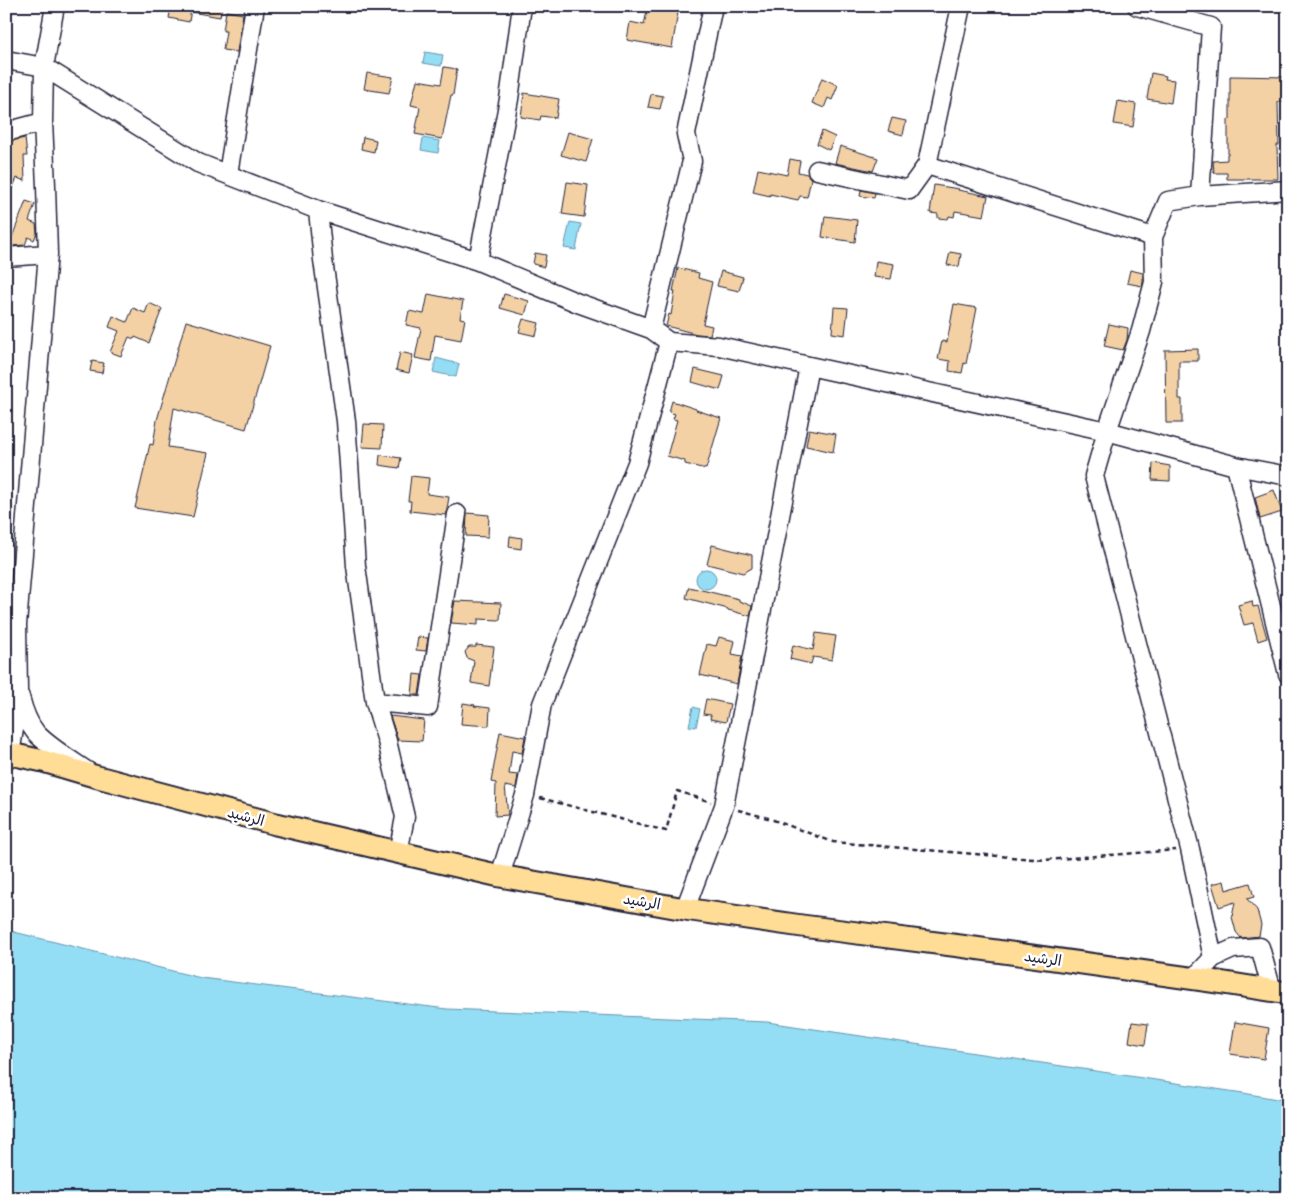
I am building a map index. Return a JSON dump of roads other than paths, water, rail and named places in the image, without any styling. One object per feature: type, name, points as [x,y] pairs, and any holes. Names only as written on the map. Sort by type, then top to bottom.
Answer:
[{"type":"main road","name":"الرشيد","points":[[8,753],[276,824],[500,876],[685,909],[1194,978],[1280,992]]},
{"type":"street","points":[[8,753],[15,723],[18,690],[17,625],[48,254],[42,122],[44,67],[55,6]]},
{"type":"street","points":[[228,174],[255,6]]},
{"type":"street","points":[[478,261],[509,99],[522,6]]},
{"type":"street","points":[[651,329],[692,161],[686,134],[713,6]]},
{"type":"street","points":[[817,170],[909,190],[927,165],[961,6]]},
{"type":"street","points":[[1137,6],[1211,27],[1200,196]]},
{"type":"street","points":[[6,60],[44,67],[198,163],[318,210],[478,261],[578,304],[651,329],[670,342],[719,346],[1107,431],[1236,466],[1288,476]]},
{"type":"street","points":[[6,132],[42,122]]},
{"type":"street","points":[[927,165],[1153,237]]},
{"type":"street","points":[[1213,958],[1190,849],[1094,476],[1107,431],[1141,331],[1154,282],[1153,237],[1168,201],[1200,196],[1288,190]]},
{"type":"street","points":[[318,210],[322,260],[346,421],[356,566],[376,702],[405,817],[398,853]]},
{"type":"street","points":[[6,257],[48,254]]},
{"type":"street","points":[[500,876],[526,795],[542,704],[637,463],[670,342]]},
{"type":"street","points":[[685,909],[724,806],[809,366]]},
{"type":"street","points":[[1236,466],[1288,674]]},
{"type":"street","points":[[376,702],[428,707],[457,514]]},
{"type":"street","points":[[6,669],[9,646],[17,625]]},
{"type":"street","points":[[18,690],[24,712],[37,734],[94,776]]},
{"type":"street","points":[[1194,978],[1213,958],[1233,948],[1260,947],[1280,992]]},
{"type":"water","points":[[425,52],[443,55],[441,66],[423,63]]},
{"type":"water","points":[[423,138],[440,141],[438,153],[421,150]]},
{"type":"water","points":[[570,222],[581,224],[576,250],[564,248]]},
{"type":"water","points":[[436,358],[459,364],[456,377],[433,372]]},
{"type":"water","points":[[706,569],[713,572],[716,579],[713,586],[706,589],[699,586],[696,579],[699,572]]},
{"type":"water","points":[[693,707],[700,709],[696,727],[689,726]]},
{"type":"water","points":[[6,930],[201,978],[447,1009],[767,1022],[1288,1101],[1288,1198],[6,1198]]}]
